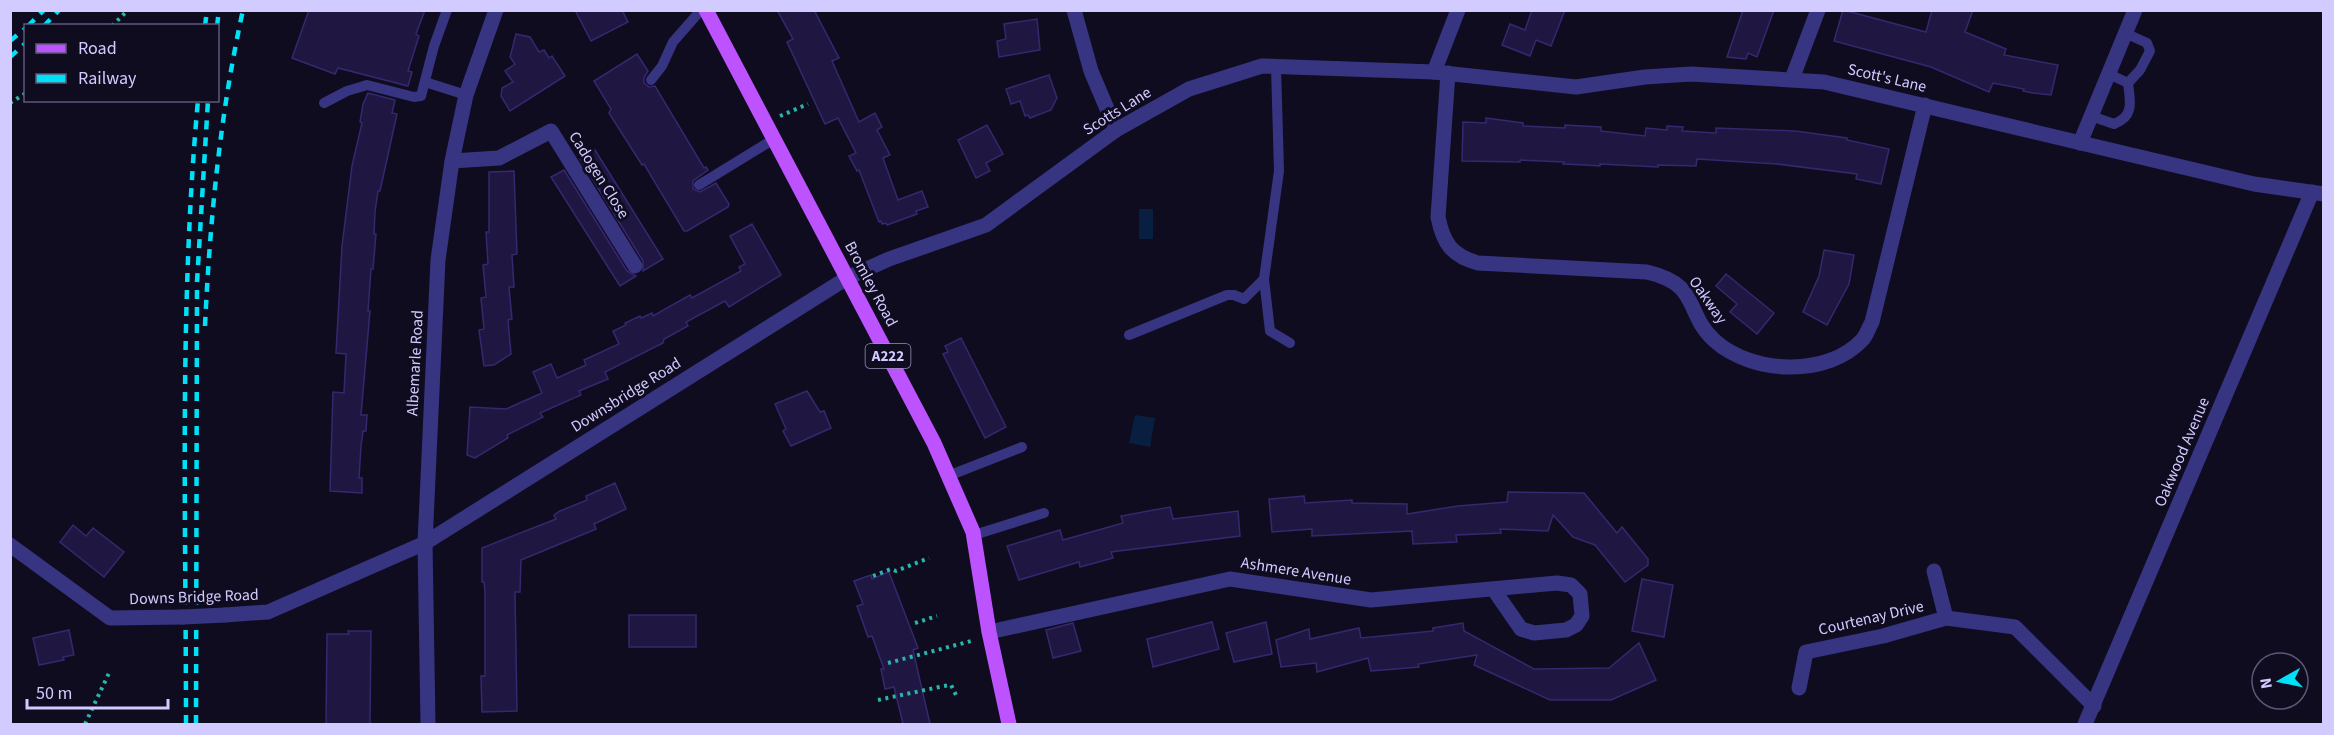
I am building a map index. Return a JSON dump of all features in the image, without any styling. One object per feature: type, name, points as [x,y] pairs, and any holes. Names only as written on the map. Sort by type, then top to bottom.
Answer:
[{"type":"main road","name":"Bromley Road","points":[[704,10],[924,424],[974,535],[989,632],[1009,724]]},
{"type":"street","name":"Albemarle Road","points":[[428,724],[424,543],[438,260],[452,161],[466,95],[496,10]]},
{"type":"street","points":[[1074,10],[1091,71],[1116,130]]},
{"type":"street","name":"Oakway","points":[[1458,10],[1441,73],[1438,217],[1442,234],[1449,247],[1462,258],[1478,263],[1647,272],[1663,276],[1677,283],[1687,295],[1715,341],[1743,358],[1771,367],[1804,366],[1828,361],[1848,351],[1864,338],[1872,322],[1925,105]]},
{"type":"street","points":[[1792,79],[1818,10]]},
{"type":"street","points":[[2080,143],[2135,10]]},
{"type":"street","name":"Scotts Lane","points":[[847,278],[889,259],[986,225],[1116,130],[1189,89],[1263,66],[1441,73]]},
{"type":"street","name":"Scott's Lane","points":[[1441,73],[1576,87],[1645,77],[1691,74],[1824,82],[2254,184],[2318,193]]},
{"type":"street","name":"Cadogen Close","points":[[452,161],[499,158],[551,131],[635,266]]},
{"type":"street","name":"Oakwood Avenue","points":[[2085,724],[2318,193]]},
{"type":"street","name":"Downsbridge Road","points":[[424,543],[847,278]]},
{"type":"street","name":"Downs Bridge Road","points":[[10,545],[110,618],[268,612],[424,543]]},
{"type":"street","name":"Courtenay Drive","points":[[1934,571],[1946,618]]},
{"type":"street","name":"Ashmere Avenue","points":[[989,632],[1230,579],[1371,600],[1557,583],[1571,585],[1580,594],[1582,616],[1576,625],[1566,630],[1534,633],[1521,629],[1494,590]]},
{"type":"street","name":"Courtenay Drive","points":[[1799,688],[1806,651],[1883,636],[1946,618],[2015,627],[2094,706]]},
{"type":"lane","points":[[324,104],[347,91],[367,85],[414,97],[421,96],[434,46],[447,10]]},
{"type":"lane","points":[[651,80],[662,66],[673,42],[704,10]]},
{"type":"lane","points":[[2125,33],[2147,43],[2150,51],[2140,70],[2128,83]]},
{"type":"lane","points":[[1276,67],[1278,171],[1264,279],[1270,331],[1290,343]]},
{"type":"lane","points":[[2109,74],[2128,83]]},
{"type":"lane","points":[[425,82],[466,95]]},
{"type":"lane","points":[[2091,116],[2114,124],[2125,119],[2131,111],[2128,83]]},
{"type":"lane","points":[[699,185],[774,139]]},
{"type":"lane","points":[[1129,335],[1227,295],[1244,299],[1264,279]]},
{"type":"lane","points":[[948,476],[1023,447]]},
{"type":"lane","points":[[974,535],[1044,513]]},
{"type":"path","points":[[114,24],[128,10]]},
{"type":"path","points":[[10,103],[24,94]]},
{"type":"path","points":[[765,123],[808,104]]},
{"type":"path","points":[[873,576],[891,570],[896,571],[928,558]]},
{"type":"path","points":[[915,623],[937,616]]},
{"type":"path","points":[[888,663],[973,641],[989,632]]},
{"type":"path","points":[[85,724],[109,674]]},
{"type":"path","points":[[878,700],[951,685],[957,697]]},
{"type":"water","points":[[1139,209],[1153,209],[1153,239],[1139,239]]},
{"type":"water","points":[[1135,415],[1155,418],[1150,447],[1129,443]]},
{"type":"building","points":[[309,10],[425,10],[416,34],[419,36],[408,71],[412,72],[408,86],[338,68],[335,74],[292,58]]},
{"type":"building","points":[[575,10],[622,10],[628,22],[591,41]]},
{"type":"building","points":[[777,10],[814,10],[839,58],[832,61],[859,122],[875,113],[882,127],[877,130],[890,155],[883,158],[898,200],[922,191],[928,207],[916,211],[917,214],[887,225],[879,222],[859,170],[857,171],[849,156],[856,153],[838,118],[825,124],[787,42],[793,39]]},
{"type":"building","points":[[1532,10],[1565,10],[1551,46],[1536,40],[1530,56],[1502,45],[1510,24],[1525,30]]},
{"type":"building","points":[[1743,10],[1774,10],[1757,57],[1748,53],[1746,59],[1727,57]]},
{"type":"building","points":[[1843,10],[1926,32],[1932,10],[1973,10],[1965,32],[2006,49],[2004,55],[2058,65],[2051,95],[1993,83],[1989,92],[1931,67],[1834,41]]},
{"type":"building","points":[[1037,19],[1040,50],[999,57],[997,41],[1006,39],[1004,24]]},
{"type":"building","points":[[516,34],[530,37],[539,52],[544,50],[549,58],[552,56],[565,76],[510,111],[501,96],[502,88],[513,82],[505,71],[515,64],[510,57]]},
{"type":"building","points":[[637,54],[648,71],[644,83],[649,87],[655,86],[704,168],[708,170],[693,181],[693,189],[700,192],[716,183],[729,204],[728,207],[687,231],[684,231],[644,164],[642,165],[609,113],[611,109],[594,81]]},
{"type":"building","points":[[1049,75],[1057,98],[1051,110],[1030,118],[1028,115],[1025,116],[1020,101],[1011,104],[1006,89]]},
{"type":"building","points":[[368,93],[395,100],[392,113],[397,114],[375,212],[374,234],[376,234],[373,269],[371,269],[368,311],[370,311],[361,415],[367,415],[366,431],[363,431],[361,446],[359,478],[362,478],[362,493],[330,491],[333,392],[344,393],[346,354],[336,353],[342,246],[352,166],[362,123],[360,122],[363,104]]},
{"type":"building","points":[[1486,118],[1523,123],[1523,126],[1601,127],[1601,131],[1645,136],[1646,128],[1667,130],[1667,126],[1683,127],[1682,131],[1716,133],[1716,128],[1795,131],[1847,138],[1847,140],[1889,149],[1881,184],[1856,179],[1857,174],[1777,164],[1697,159],[1696,166],[1658,165],[1658,167],[1600,164],[1600,166],[1520,160],[1520,162],[1462,161],[1463,122],[1486,123]]},
{"type":"building","points":[[987,125],[1003,154],[986,163],[990,171],[976,178],[958,140]]},
{"type":"building","points":[[595,150],[663,259],[643,271],[643,261],[580,159]]},
{"type":"building","points":[[564,170],[627,271],[636,276],[620,286],[551,177]]},
{"type":"building","points":[[514,171],[517,254],[512,255],[514,287],[509,287],[512,319],[508,320],[511,354],[494,365],[484,366],[479,330],[484,329],[481,298],[486,297],[483,265],[488,264],[486,232],[489,232],[489,172]]},
{"type":"building","points":[[752,224],[781,275],[729,307],[725,301],[686,322],[688,326],[664,339],[663,343],[605,372],[608,379],[579,391],[581,395],[540,413],[543,417],[507,435],[508,438],[475,458],[467,455],[470,407],[506,409],[542,393],[533,372],[551,364],[557,378],[586,365],[584,360],[619,344],[613,331],[626,325],[625,323],[652,313],[653,316],[690,295],[692,298],[741,271],[739,267],[745,264],[730,236]]},
{"type":"building","points":[[1824,250],[1854,255],[1849,284],[1827,325],[1803,312],[1819,276]]},
{"type":"building","points":[[1726,274],[1774,313],[1757,334],[1730,312],[1737,304],[1716,286]]},
{"type":"building","points":[[961,338],[1006,427],[985,438],[943,354],[948,352],[945,346]]},
{"type":"building","points":[[807,391],[820,412],[824,411],[831,428],[791,446],[783,431],[786,429],[775,404]]},
{"type":"building","points":[[615,483],[626,509],[594,524],[596,529],[521,560],[520,592],[515,592],[517,711],[482,712],[481,676],[485,676],[485,592],[484,582],[482,582],[482,548],[556,519],[554,515],[560,511],[587,500],[586,496]]},
{"type":"building","points":[[1508,492],[1584,493],[1617,533],[1622,527],[1648,559],[1648,565],[1625,582],[1595,545],[1573,537],[1553,515],[1548,531],[1500,529],[1501,533],[1456,535],[1457,542],[1413,544],[1412,531],[1312,536],[1312,529],[1272,532],[1269,499],[1304,496],[1305,503],[1352,500],[1352,503],[1407,504],[1407,514],[1458,506],[1507,502]]},
{"type":"building","points":[[1170,507],[1173,519],[1238,511],[1240,536],[1111,552],[1113,558],[1080,567],[1079,562],[1019,580],[1007,546],[1060,530],[1063,540],[1123,523],[1121,516]]},
{"type":"building","points":[[73,525],[86,536],[93,528],[124,552],[104,577],[60,542]]},
{"type":"building","points":[[889,572],[918,648],[913,650],[930,724],[903,724],[894,687],[885,689],[881,669],[884,669],[872,636],[868,637],[857,606],[863,604],[854,581],[871,575],[872,579]]},
{"type":"building","points":[[1642,579],[1673,585],[1664,637],[1632,631]]},
{"type":"building","points":[[629,615],[696,615],[696,647],[629,647]]},
{"type":"building","points":[[1212,622],[1219,649],[1153,667],[1147,639]]},
{"type":"building","points":[[1266,622],[1272,654],[1234,662],[1226,633]]},
{"type":"building","points":[[1073,623],[1081,651],[1053,658],[1046,630]]},
{"type":"building","points":[[1463,623],[1464,631],[1534,669],[1609,668],[1639,643],[1656,680],[1611,700],[1550,700],[1474,665],[1477,655],[1418,664],[1419,667],[1371,671],[1368,658],[1317,672],[1316,663],[1281,667],[1276,640],[1309,629],[1310,639],[1359,628],[1361,638],[1433,631],[1433,628]]},
{"type":"building","points":[[69,630],[74,655],[63,657],[64,660],[39,665],[33,638]]},
{"type":"building","points":[[348,631],[371,631],[370,724],[326,724],[327,634],[349,634]]},
{"type":"railway","points":[[30,24],[44,10]]},
{"type":"railway","points":[[46,24],[59,10]]},
{"type":"railway","points":[[205,24],[207,10]]},
{"type":"railway","points":[[217,24],[219,10]]},
{"type":"railway","points":[[205,326],[217,167],[228,88],[243,10]]},
{"type":"railway","points":[[10,41],[24,30]]},
{"type":"railway","points":[[10,57],[24,45]]},
{"type":"railway","points":[[186,724],[186,334],[188,256],[198,102]]},
{"type":"railway","points":[[196,724],[197,282],[208,102]]}]
